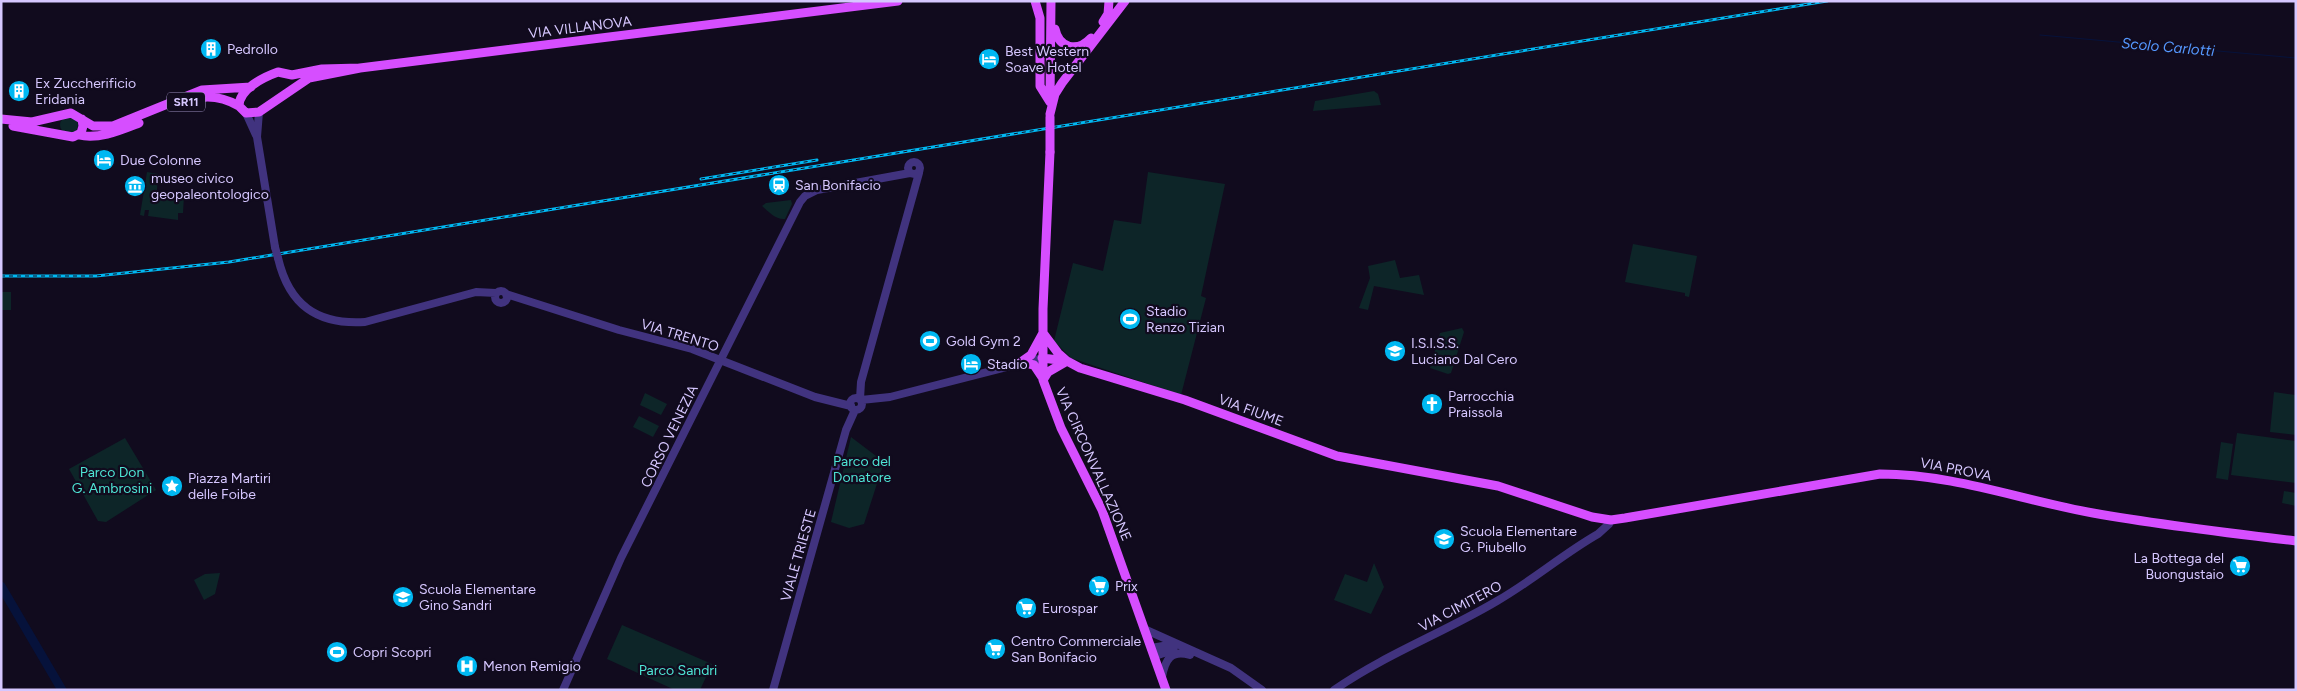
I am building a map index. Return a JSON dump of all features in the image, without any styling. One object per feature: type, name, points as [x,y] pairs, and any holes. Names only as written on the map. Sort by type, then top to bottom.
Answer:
[{"type":"main road","name":"VIA VILLANOVA","points":[[259,112],[309,78],[360,68],[898,1]]},
{"type":"main road","points":[[1035,1],[1040,18],[1040,86],[1050,102]]},
{"type":"main road","points":[[1051,7],[1060,41],[1068,47],[1080,46],[1090,40],[1103,22],[1108,14],[1109,1]]},
{"type":"main road","points":[[1050,116],[1055,94],[1068,74],[1125,1]]},
{"type":"main road","name":"VIA CIRCONVALLAZIONE","points":[[1051,7],[1052,68],[1042,358],[1043,380],[1061,428],[1102,510],[1166,690]]},
{"type":"main road","name":"VIA VILLANOVA","points":[[251,87],[274,73],[282,72],[288,74],[322,69],[360,68]]},
{"type":"main road","points":[[1052,68],[1057,72],[1068,74]]},
{"type":"main road","points":[[288,74],[292,80],[291,90]]},
{"type":"main road","points":[[251,87],[242,94],[242,109],[259,112]]},
{"type":"main road","name":"SR11","points":[[1,119],[32,122],[71,113],[96,126],[114,126],[197,92],[251,87]]},
{"type":"main road","name":"SR11","points":[[1,123],[69,137],[79,135],[89,137],[112,133],[198,98],[216,98],[242,109]]},
{"type":"main road","points":[[59,134],[56,127],[60,116]]},
{"type":"main road","points":[[79,135],[82,129],[82,120]]},
{"type":"main road","points":[[1043,332],[1058,353],[1067,361],[1048,372],[1043,380],[1034,365],[1022,362],[1031,354],[1043,332]]},
{"type":"main road","name":"VIA FIUME","points":[[1042,358],[1067,361],[1080,368],[1185,400],[1337,456],[1467,478],[1498,486],[1580,515],[1606,519]]},
{"type":"main road","name":"VIA PROVA","points":[[1606,519],[1867,476],[1907,474],[1949,480],[2093,513],[2296,541]]},
{"type":"street","points":[[242,109],[256,137]]},
{"type":"street","points":[[256,137],[259,112]]},
{"type":"street","name":"VIA TRENTO","points":[[256,137],[275,248],[282,276],[289,290],[300,304],[316,315],[328,320],[350,323],[365,322],[476,292],[496,296],[502,292],[506,297],[524,300],[692,350],[830,402],[856,403]]},
{"type":"street","name":"VIALE TRIESTE","points":[[773,690],[915,192],[912,171],[817,190],[805,196]]},
{"type":"street","name":"CORSO VENEZIA","points":[[563,690],[621,558],[796,209],[805,196]]},
{"type":"street","name":"VIA FIUME","points":[[856,403],[1042,358]]},
{"type":"street","points":[[856,403],[879,398]]},
{"type":"street","points":[[830,402],[844,410],[848,416]]},
{"type":"street","name":"VIALE TRIESTE","points":[[847,428],[848,416],[856,403]]},
{"type":"street","name":"VIA CIMITERO","points":[[1334,690],[1377,662],[1450,627],[1498,601],[1606,528],[1606,519]]},
{"type":"street","points":[[1144,629],[1231,668],[1262,690]]},
{"type":"street","points":[[1153,652],[1173,650],[1175,644]]},
{"type":"street","points":[[1162,677],[1165,664],[1176,653],[1184,653],[1201,659],[1206,657]]},
{"type":"green space","points":[[1374,91],[1378,94],[1381,105],[1313,111],[1315,101]]},
{"type":"green space","points":[[69,116],[75,119],[78,125],[75,131],[69,134],[63,131],[60,125],[63,119]]},
{"type":"green space","points":[[147,172],[158,174],[157,190],[159,192],[184,196],[183,213],[178,213],[178,220],[148,216],[149,210],[145,210],[144,216],[140,215]]},
{"type":"green space","points":[[1148,172],[1225,184],[1201,296],[1206,298],[1181,395],[1071,358],[1054,341],[1073,263],[1103,271],[1114,220],[1141,224]]},
{"type":"green space","points":[[791,200],[792,204],[785,219],[776,217],[762,206],[766,203]]},
{"type":"green space","points":[[1633,244],[1697,256],[1689,297],[1685,296],[1685,293],[1625,282]]},
{"type":"green space","points":[[1395,260],[1400,278],[1419,275],[1424,295],[1374,286],[1368,310],[1359,308],[1370,278],[1368,266]]},
{"type":"green space","points":[[1,292],[11,292],[11,310],[1,310]]},
{"type":"green space","points":[[1462,328],[1464,332],[1451,373],[1448,374],[1430,368],[1440,333]]},
{"type":"green space","points":[[2274,392],[2296,395],[2296,435],[2270,432]]},
{"type":"green space","points":[[645,393],[667,404],[661,415],[640,405]]},
{"type":"green space","points":[[639,416],[659,426],[653,437],[633,427]]},
{"type":"green space","points":[[2237,433],[2296,441],[2296,483],[2231,475]]},
{"type":"green space","name":"Parco del Donatore","points":[[851,437],[884,462],[864,524],[849,528],[831,522]]},
{"type":"green space","name":"Parco Don G. Ambrosini","points":[[125,438],[156,490],[106,522],[98,521],[69,469]]},
{"type":"green space","points":[[2221,442],[2233,444],[2228,480],[2216,478]]},
{"type":"green space","points":[[2284,491],[2296,493],[2296,506],[2282,503]]},
{"type":"green space","points":[[1374,563],[1384,587],[1371,614],[1334,600],[1345,574],[1367,582]]},
{"type":"green space","points":[[220,573],[215,594],[204,600],[194,580],[205,574]]},
{"type":"green space","name":"Parco Sandri","points":[[622,625],[712,664],[700,690],[675,690],[607,659]]},
{"type":"waterway","name":"Scolo Carlotti","points":[[2040,35],[2296,58]]},
{"type":"waterway","points":[[1,586],[62,690]]},
{"type":"railway","points":[[1,276],[96,276],[229,262],[1827,1]]},
{"type":"railway","points":[[701,179],[817,160]]},
{"type":"place","name":"Pedrollo","points":[[211,49]]},
{"type":"place","name":"Best Western Soave Hotel","points":[[989,59]]},
{"type":"place","name":"Ex Zuccherificio Eridania","points":[[19,91]]},
{"type":"place","name":"Due Colonne","points":[[104,160]]},
{"type":"place","name":"San Bonifacio","points":[[779,185]]},
{"type":"place","name":"museo civico geopaleontologico","points":[[135,186]]},
{"type":"place","name":"Stadio Renzo Tizian","points":[[1130,319]]},
{"type":"place","name":"Gold Gym 2","points":[[930,341]]},
{"type":"place","name":"I.S.I.S.S. Luciano Dal Cero","points":[[1395,351]]},
{"type":"place","name":"Stadio","points":[[971,364]]},
{"type":"place","name":"Parrocchia Praissola","points":[[1432,404]]},
{"type":"place","name":"Piazza Martiri delle Foibe","points":[[172,486]]},
{"type":"place","name":"Scuola Elementare G. Piubello","points":[[1444,539]]},
{"type":"place","name":"La Bottega del Buongustaio","points":[[2240,566]]},
{"type":"place","name":"Prix","points":[[1099,586]]},
{"type":"place","name":"Scuola Elementare Gino Sandri","points":[[403,597]]},
{"type":"place","name":"Eurospar","points":[[1026,608]]},
{"type":"place","name":"Centro Commerciale San Bonifacio","points":[[995,649]]},
{"type":"place","name":"Copri Scopri","points":[[337,652]]},
{"type":"place","name":"Menon Remigio","points":[[467,666]]}]
